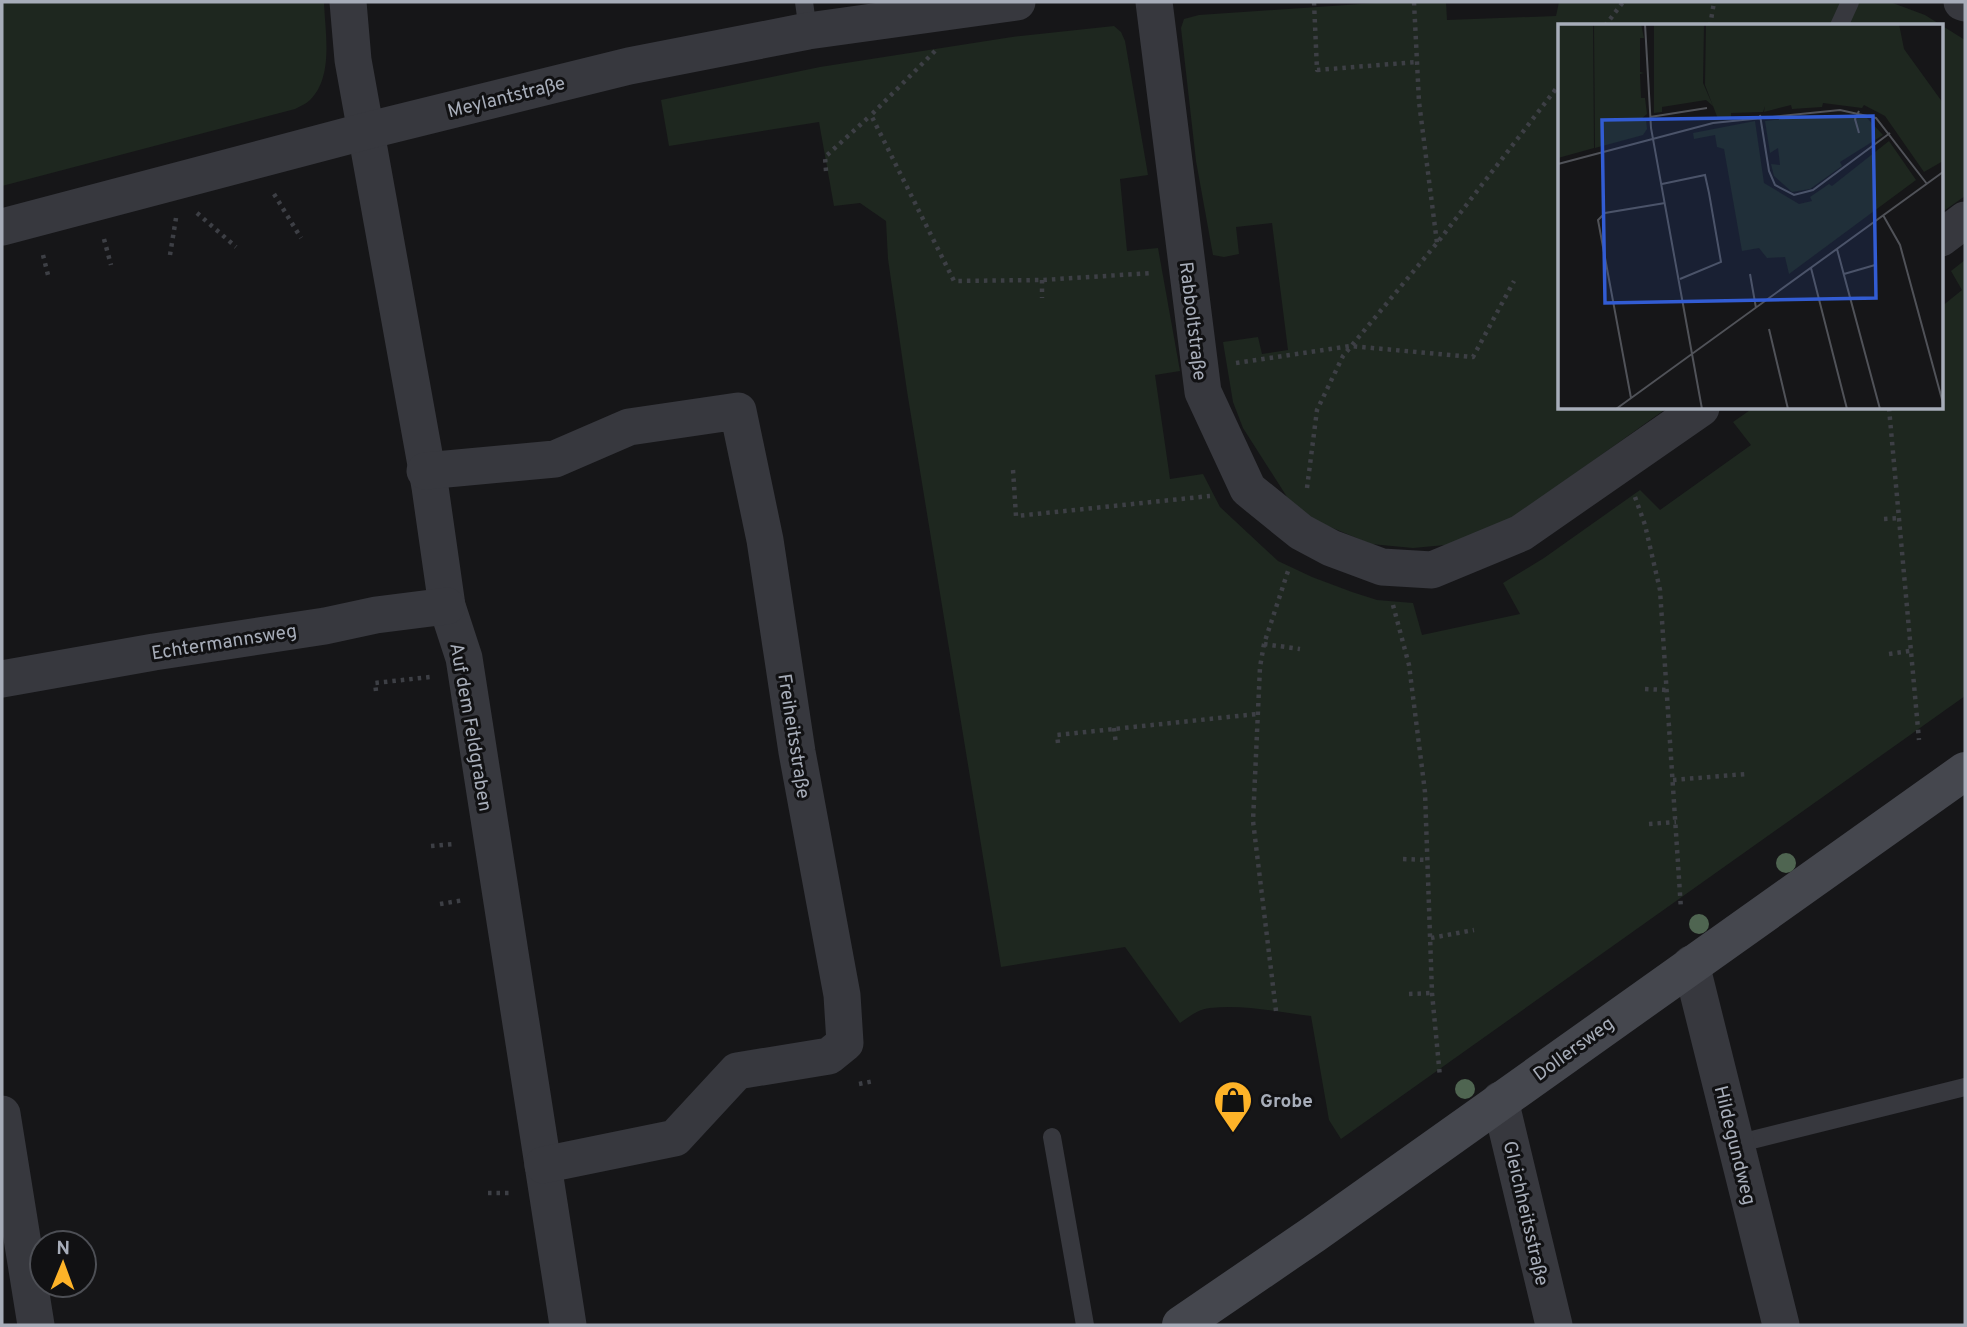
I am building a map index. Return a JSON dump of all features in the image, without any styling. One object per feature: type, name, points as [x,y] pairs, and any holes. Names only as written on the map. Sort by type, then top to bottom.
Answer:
[{"type":"main road","name":"Dollersweg","points":[[1181,1325],[1314,1234],[1965,771]]},
{"type":"street","name":"Auf dem Feldgraben","points":[[348,2],[353,60],[447,606],[464,658],[568,1325]]},
{"type":"street","name":"Meylantstraße","points":[[2,228],[366,131],[629,66],[806,16],[1017,2]]},
{"type":"street","name":"Rabboltstraße","points":[[1154,2],[1203,392],[1251,492],[1301,532],[1331,548],[1382,567],[1432,569],[1521,533],[1698,410]]},
{"type":"street","points":[[1942,237],[1965,220]]},
{"type":"street","name":"Freiheitsstraße","points":[[425,471],[555,459],[629,426],[738,411],[765,540],[797,752],[842,995],[845,1043],[829,1056],[737,1071],[675,1138],[543,1165]]},
{"type":"street","name":"Echtermannsweg","points":[[2,679],[325,626],[376,615],[447,606]]},
{"type":"street","name":"Hildegundweg","points":[[1691,964],[1781,1325]]},
{"type":"street","name":"Gleichheitsstraße","points":[[1500,1100],[1553,1325]]},
{"type":"street","points":[[2,1114],[36,1325]]},
{"type":"lane","points":[[1840,24],[1850,2]]},
{"type":"lane","points":[[1736,1144],[1965,1087]]},
{"type":"lane","points":[[1052,1137],[1085,1325]]},
{"type":"path","points":[[1314,2],[1316,71],[1417,62]]},
{"type":"path","points":[[1414,2],[1419,102],[1437,243]]},
{"type":"path","points":[[1606,24],[1623,2]]},
{"type":"path","points":[[1710,24],[1714,2]]},
{"type":"path","points":[[826,171],[825,157],[871,116],[944,42]]},
{"type":"path","points":[[871,116],[954,281],[1042,280],[1188,271]]},
{"type":"path","points":[[269,185],[301,238]]},
{"type":"path","points":[[191,208],[236,247]]},
{"type":"path","points":[[170,255],[177,209]]},
{"type":"path","points":[[101,229],[111,265]]},
{"type":"path","points":[[1042,280],[1042,298]]},
{"type":"path","points":[[1200,369],[1350,346],[1473,357],[1514,281]]},
{"type":"path","points":[[1889,410],[1920,740]]},
{"type":"path","points":[[1613,469],[1635,497],[1645,525],[1660,590],[1681,909]]},
{"type":"path","points":[[1013,470],[1016,516],[1251,492]]},
{"type":"path","points":[[1884,519],[1900,518]]},
{"type":"path","points":[[1382,567],[1409,665],[1425,792],[1432,993],[1440,1077]]},
{"type":"path","points":[[1264,644],[1300,649]]},
{"type":"path","points":[[1889,654],[1910,651]]},
{"type":"path","points":[[376,691],[375,682],[466,673]]},
{"type":"path","points":[[1645,689],[1666,690]]},
{"type":"path","points":[[1058,743],[1056,735],[1257,713]]},
{"type":"path","points":[[1114,729],[1116,744]]},
{"type":"path","points":[[1673,780],[1746,774]]},
{"type":"path","points":[[1649,824],[1676,822]]},
{"type":"path","points":[[1403,859],[1428,860]]},
{"type":"path","points":[[1431,938],[1474,930]]},
{"type":"path","points":[[1409,994],[1432,993]]},
{"type":"path","points":[[859,1084],[874,1081]]},
{"type":"shaded area","points":[[2,2],[324,2],[325,67],[318,90],[308,101],[295,109],[2,186]]},
{"type":"shaded area","points":[[1390,2],[1446,2],[1447,20],[1556,16],[1559,2],[1890,2],[1925,15],[1939,24],[1558,24],[1558,410],[1664,410],[1503,525],[1456,544],[1413,548],[1371,544],[1311,519],[1289,500],[1243,428],[1233,402],[1223,342],[1258,337],[1262,354],[1288,350],[1272,223],[1236,227],[1239,254],[1224,257],[1213,255],[1196,161],[1181,28],[1184,19],[1199,15]]},
{"type":"shaded area","points":[[1114,26],[1125,41],[1148,175],[1120,179],[1127,251],[1158,248],[1180,371],[1155,375],[1170,479],[1203,474],[1220,507],[1278,561],[1312,577],[1377,600],[1413,603],[1422,635],[1520,614],[1503,583],[1544,558],[1640,490],[1660,510],[1751,445],[1733,422],[1750,410],[1942,410],[1942,306],[1962,290],[1951,271],[1965,260],[1965,696],[1341,1139],[1329,1120],[1311,1016],[1223,1007],[1202,1010],[1180,1023],[1125,947],[1001,967],[907,391],[888,259],[886,221],[860,203],[834,206],[819,122],[669,146],[661,100],[820,67],[1012,37]]},
{"type":"shaded area","points":[[1942,26],[1965,40],[1965,196],[1942,212]]},
{"type":"place","name":"Grobe","points":[[1233,1134]]}]
